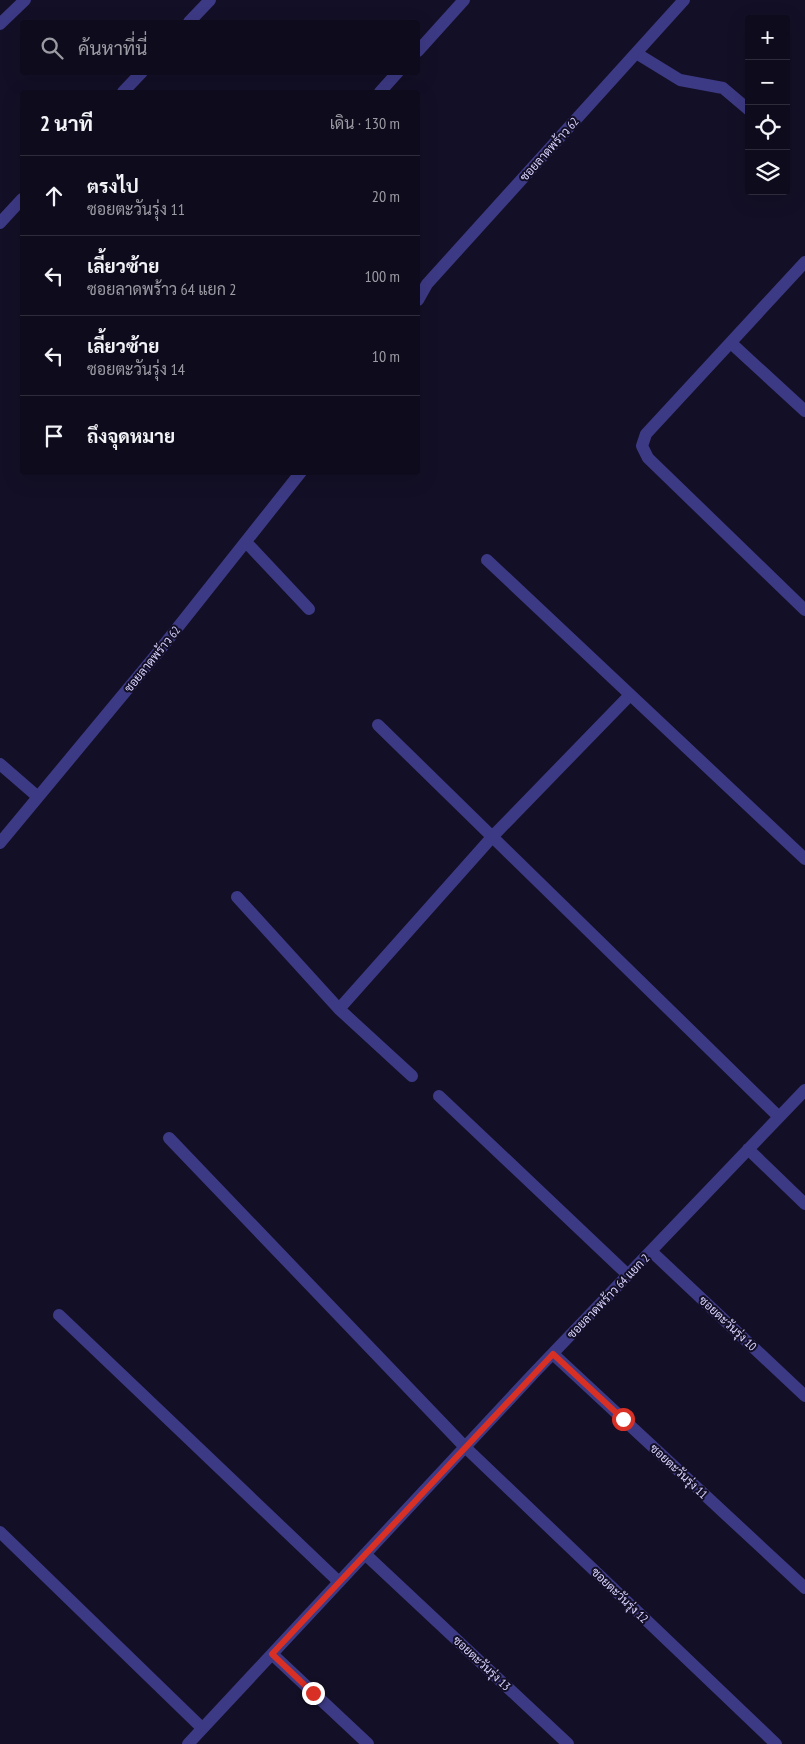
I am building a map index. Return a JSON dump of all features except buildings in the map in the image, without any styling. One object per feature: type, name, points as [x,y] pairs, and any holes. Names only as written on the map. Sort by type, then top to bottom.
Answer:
[{"type":"street","points":[[0,24],[25,0]]},
{"type":"street","points":[[191,20],[210,0]]},
{"type":"street","points":[[420,49],[464,0]]},
{"type":"street","name":"ซอยลาดพร้าว 62","points":[[420,296],[427,284],[684,0]]},
{"type":"street","points":[[636,53],[680,80],[723,88],[745,107]]},
{"type":"street","points":[[129,90],[140,75]]},
{"type":"street","points":[[382,90],[395,75]]},
{"type":"street","points":[[0,223],[20,201]]},
{"type":"street","points":[[805,262],[646,434],[642,446],[648,458],[805,610]]},
{"type":"street","points":[[731,343],[805,411]]},
{"type":"street","name":"ซอยลาดพร้าว 62","points":[[0,843],[155,656],[299,475]]},
{"type":"street","points":[[246,542],[309,610]]},
{"type":"street","points":[[486,560],[805,859]]},
{"type":"street","points":[[339,1009],[493,836],[630,694]]},
{"type":"street","points":[[378,725],[779,1117]]},
{"type":"street","points":[[0,764],[38,797]]},
{"type":"street","points":[[237,897],[339,1009],[412,1076]]},
{"type":"street","name":"ซอยลาดพร้าว 64 แยก 2","points":[[188,1744],[465,1447],[805,1090]]},
{"type":"street","points":[[439,1096],[628,1275]]},
{"type":"street","name":"ซอยตะวันรุ่ง 12","points":[[169,1138],[465,1447],[776,1744]]},
{"type":"street","points":[[748,1149],[805,1204]]},
{"type":"street","name":"ซอยตะวันรุ่ง 10","points":[[651,1251],[805,1396]]},
{"type":"street","points":[[59,1315],[339,1582]]},
{"type":"street","name":"ซอยตะวันรุ่ง 11","points":[[553,1354],[805,1588]]},
{"type":"street","points":[[0,1532],[202,1728]]},
{"type":"street","name":"ซอยตะวันรุ่ง 13","points":[[365,1554],[568,1744]]},
{"type":"street","points":[[272,1654],[368,1744]]},
{"type":"route","points":[[313,1693],[272,1654],[553,1354],[623,1419]]}]
